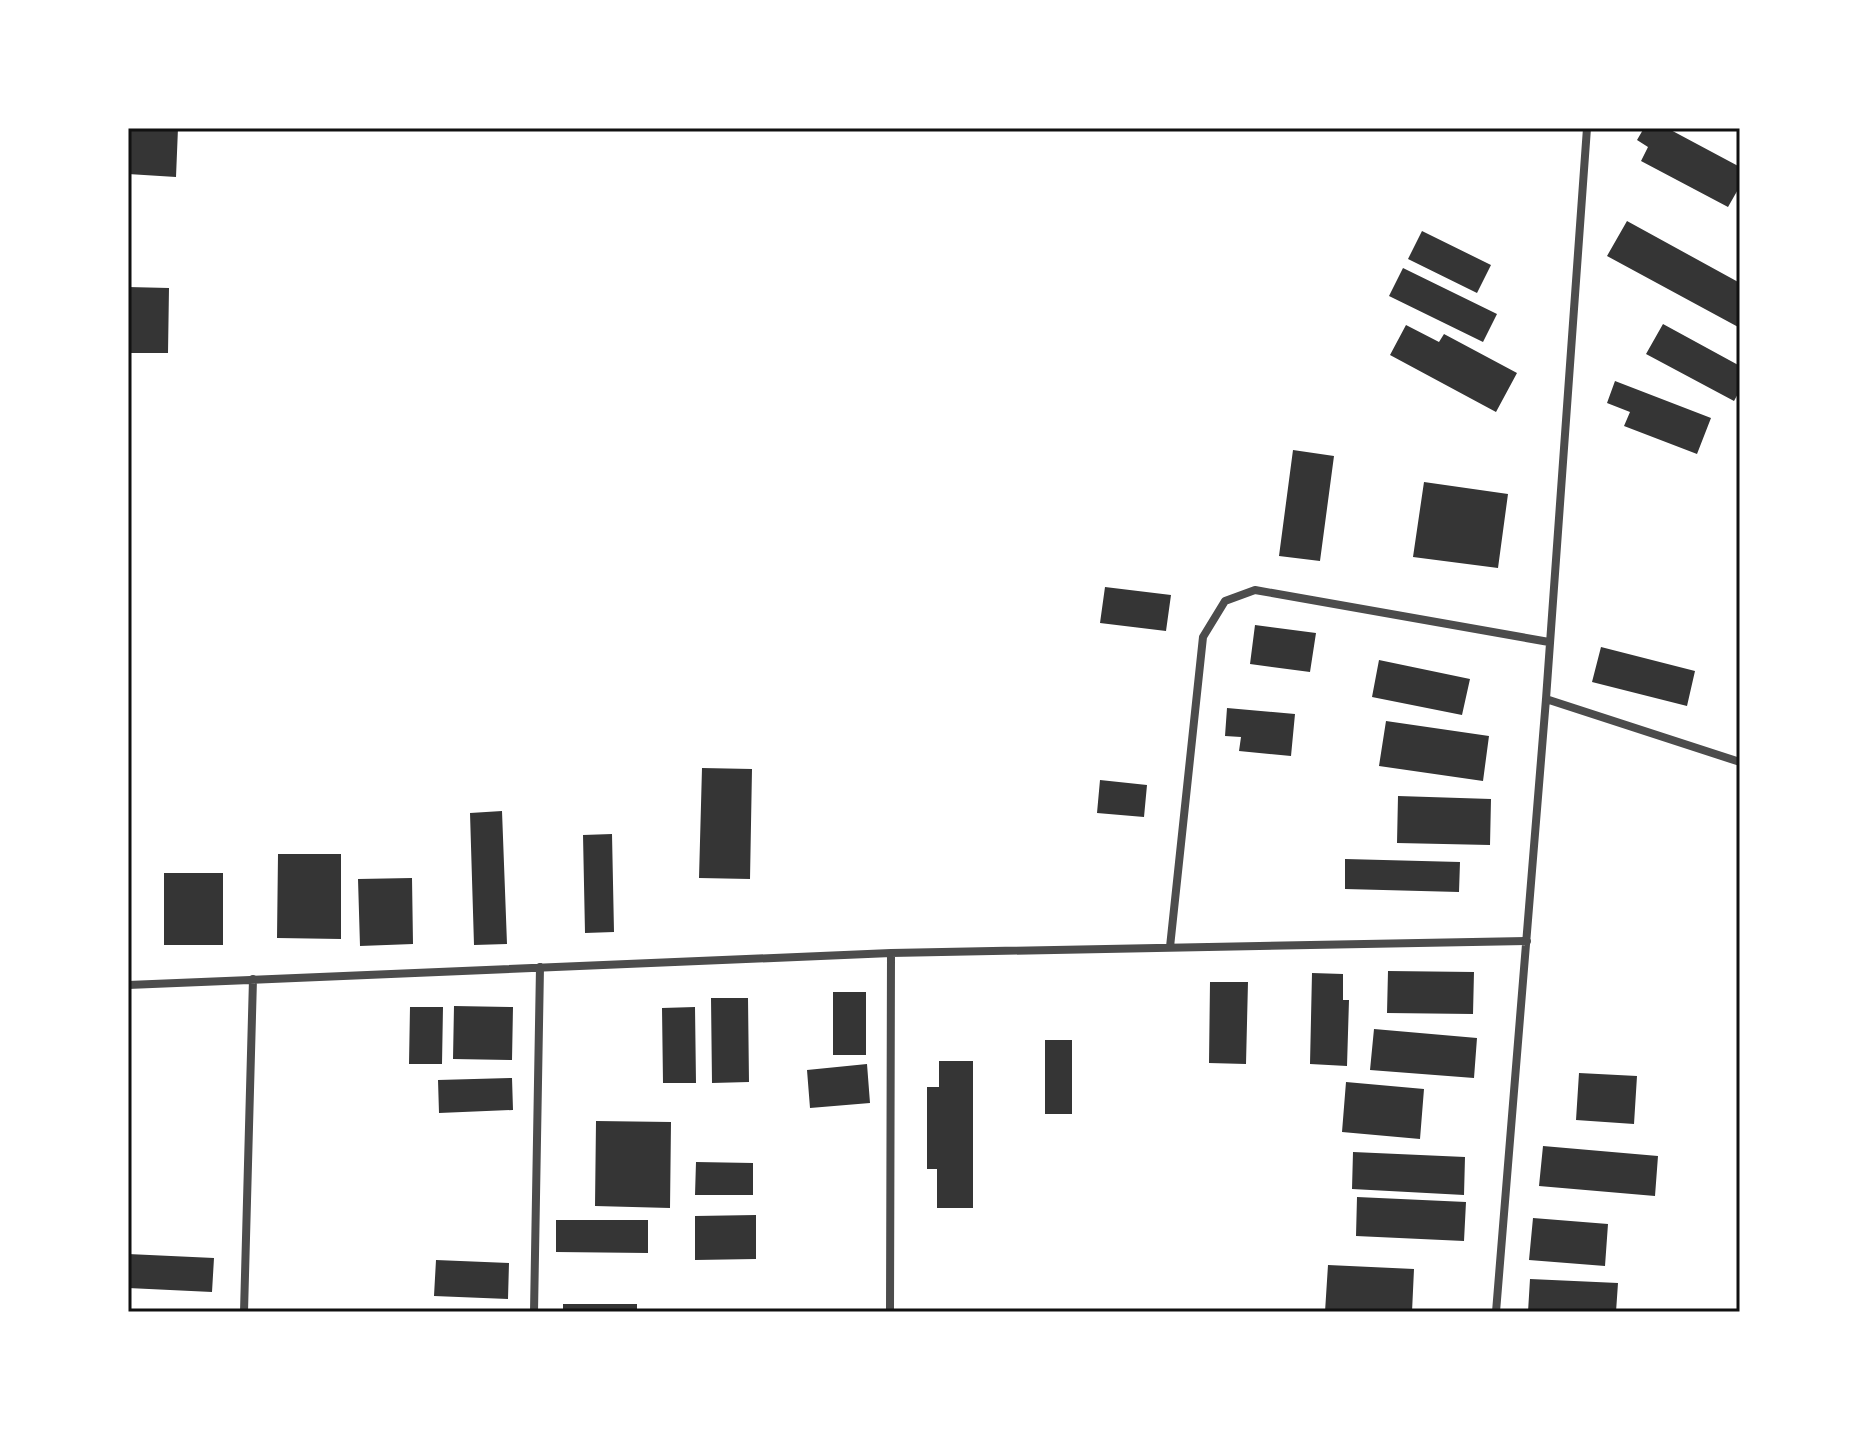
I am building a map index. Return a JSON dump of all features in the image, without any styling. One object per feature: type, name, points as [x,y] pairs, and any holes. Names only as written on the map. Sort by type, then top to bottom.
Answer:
[{"type":"street","points":[[1496,1312],[1546,699],[1587,128]]},
{"type":"street","points":[[1170,947],[1203,637],[1225,601],[1255,590],[1549,642]]},
{"type":"street","points":[[1546,699],[1740,762]]},
{"type":"street","points":[[128,985],[891,953],[1527,941]]},
{"type":"street","points":[[890,1312],[891,953]]},
{"type":"street","points":[[534,1312],[540,967]]},
{"type":"street","points":[[244,1312],[253,979]]},
{"type":"building","points":[[128,128],[178,128],[176,177],[128,174]]},
{"type":"building","points":[[1644,128],[1667,128],[1740,167],[1740,186],[1728,207],[1641,161],[1648,147],[1637,140]]},
{"type":"building","points":[[1627,221],[1740,283],[1740,328],[1607,256]]},
{"type":"building","points":[[1422,231],[1491,265],[1477,293],[1408,259]]},
{"type":"building","points":[[1403,268],[1497,314],[1483,342],[1389,296]]},
{"type":"building","points":[[128,287],[169,288],[168,353],[128,353]]},
{"type":"building","points":[[1663,324],[1740,366],[1740,390],[1734,401],[1646,354]]},
{"type":"building","points":[[1406,325],[1439,342],[1444,334],[1517,373],[1496,412],[1390,355]]},
{"type":"building","points":[[1615,381],[1711,418],[1697,454],[1624,426],[1630,412],[1607,403]]},
{"type":"building","points":[[1293,450],[1334,456],[1320,561],[1279,556]]},
{"type":"building","points":[[1424,482],[1508,494],[1498,568],[1413,557]]},
{"type":"building","points":[[1105,587],[1171,595],[1166,631],[1100,623]]},
{"type":"building","points":[[1255,625],[1316,633],[1310,672],[1250,664]]},
{"type":"building","points":[[1601,647],[1695,671],[1687,706],[1592,682]]},
{"type":"building","points":[[1379,660],[1470,679],[1462,715],[1372,697]]},
{"type":"building","points":[[1227,708],[1295,714],[1291,756],[1239,751],[1241,737],[1225,736]]},
{"type":"building","points":[[1386,721],[1489,736],[1483,781],[1379,766]]},
{"type":"building","points":[[702,768],[752,769],[750,879],[699,878]]},
{"type":"building","points":[[1100,780],[1147,785],[1144,817],[1097,813]]},
{"type":"building","points":[[1398,796],[1491,799],[1490,845],[1397,843]]},
{"type":"building","points":[[502,811],[507,944],[474,945],[470,813]]},
{"type":"building","points":[[612,834],[614,932],[585,933],[583,835]]},
{"type":"building","points":[[278,854],[341,854],[341,939],[277,938]]},
{"type":"building","points":[[1345,859],[1460,862],[1459,892],[1345,889]]},
{"type":"building","points":[[164,873],[223,873],[223,945],[164,945]]},
{"type":"building","points":[[412,878],[413,944],[360,946],[358,879]]},
{"type":"building","points":[[1388,971],[1474,972],[1473,1014],[1387,1013]]},
{"type":"building","points":[[1312,973],[1343,974],[1343,1000],[1349,1000],[1347,1066],[1310,1064]]},
{"type":"building","points":[[1210,982],[1248,982],[1246,1064],[1209,1063]]},
{"type":"building","points":[[833,992],[866,992],[866,1055],[833,1055]]},
{"type":"building","points":[[711,998],[748,998],[749,1082],[712,1083]]},
{"type":"building","points":[[454,1006],[513,1007],[512,1060],[453,1059]]},
{"type":"building","points":[[410,1007],[443,1007],[442,1064],[409,1064]]},
{"type":"building","points":[[695,1007],[696,1083],[663,1083],[662,1008]]},
{"type":"building","points":[[1374,1029],[1477,1038],[1474,1078],[1370,1070]]},
{"type":"building","points":[[1045,1040],[1072,1040],[1072,1114],[1045,1114]]},
{"type":"building","points":[[939,1061],[973,1061],[973,1208],[937,1208],[937,1169],[927,1169],[927,1087],[939,1087]]},
{"type":"building","points":[[867,1064],[870,1103],[810,1108],[807,1070]]},
{"type":"building","points":[[1579,1073],[1637,1076],[1634,1124],[1576,1120]]},
{"type":"building","points":[[512,1078],[513,1110],[439,1113],[438,1080]]},
{"type":"building","points":[[1346,1082],[1424,1089],[1420,1139],[1342,1132]]},
{"type":"building","points":[[596,1121],[671,1122],[670,1208],[595,1206]]},
{"type":"building","points":[[1543,1146],[1658,1156],[1655,1196],[1539,1186]]},
{"type":"building","points":[[1353,1152],[1465,1157],[1464,1195],[1352,1189]]},
{"type":"building","points":[[696,1162],[753,1163],[753,1195],[695,1195]]},
{"type":"building","points":[[1357,1197],[1466,1202],[1464,1241],[1356,1236]]},
{"type":"building","points":[[756,1215],[756,1259],[695,1260],[695,1216]]},
{"type":"building","points":[[1533,1218],[1608,1224],[1605,1266],[1529,1260]]},
{"type":"building","points":[[556,1220],[648,1220],[648,1253],[556,1252]]},
{"type":"building","points":[[128,1254],[214,1258],[212,1292],[128,1288]]},
{"type":"building","points":[[436,1260],[509,1263],[508,1299],[434,1296]]},
{"type":"building","points":[[1328,1265],[1414,1269],[1412,1312],[1325,1312]]},
{"type":"building","points":[[1530,1279],[1618,1283],[1616,1312],[1528,1312]]},
{"type":"building","points":[[563,1304],[637,1304],[637,1312],[563,1312]]}]
